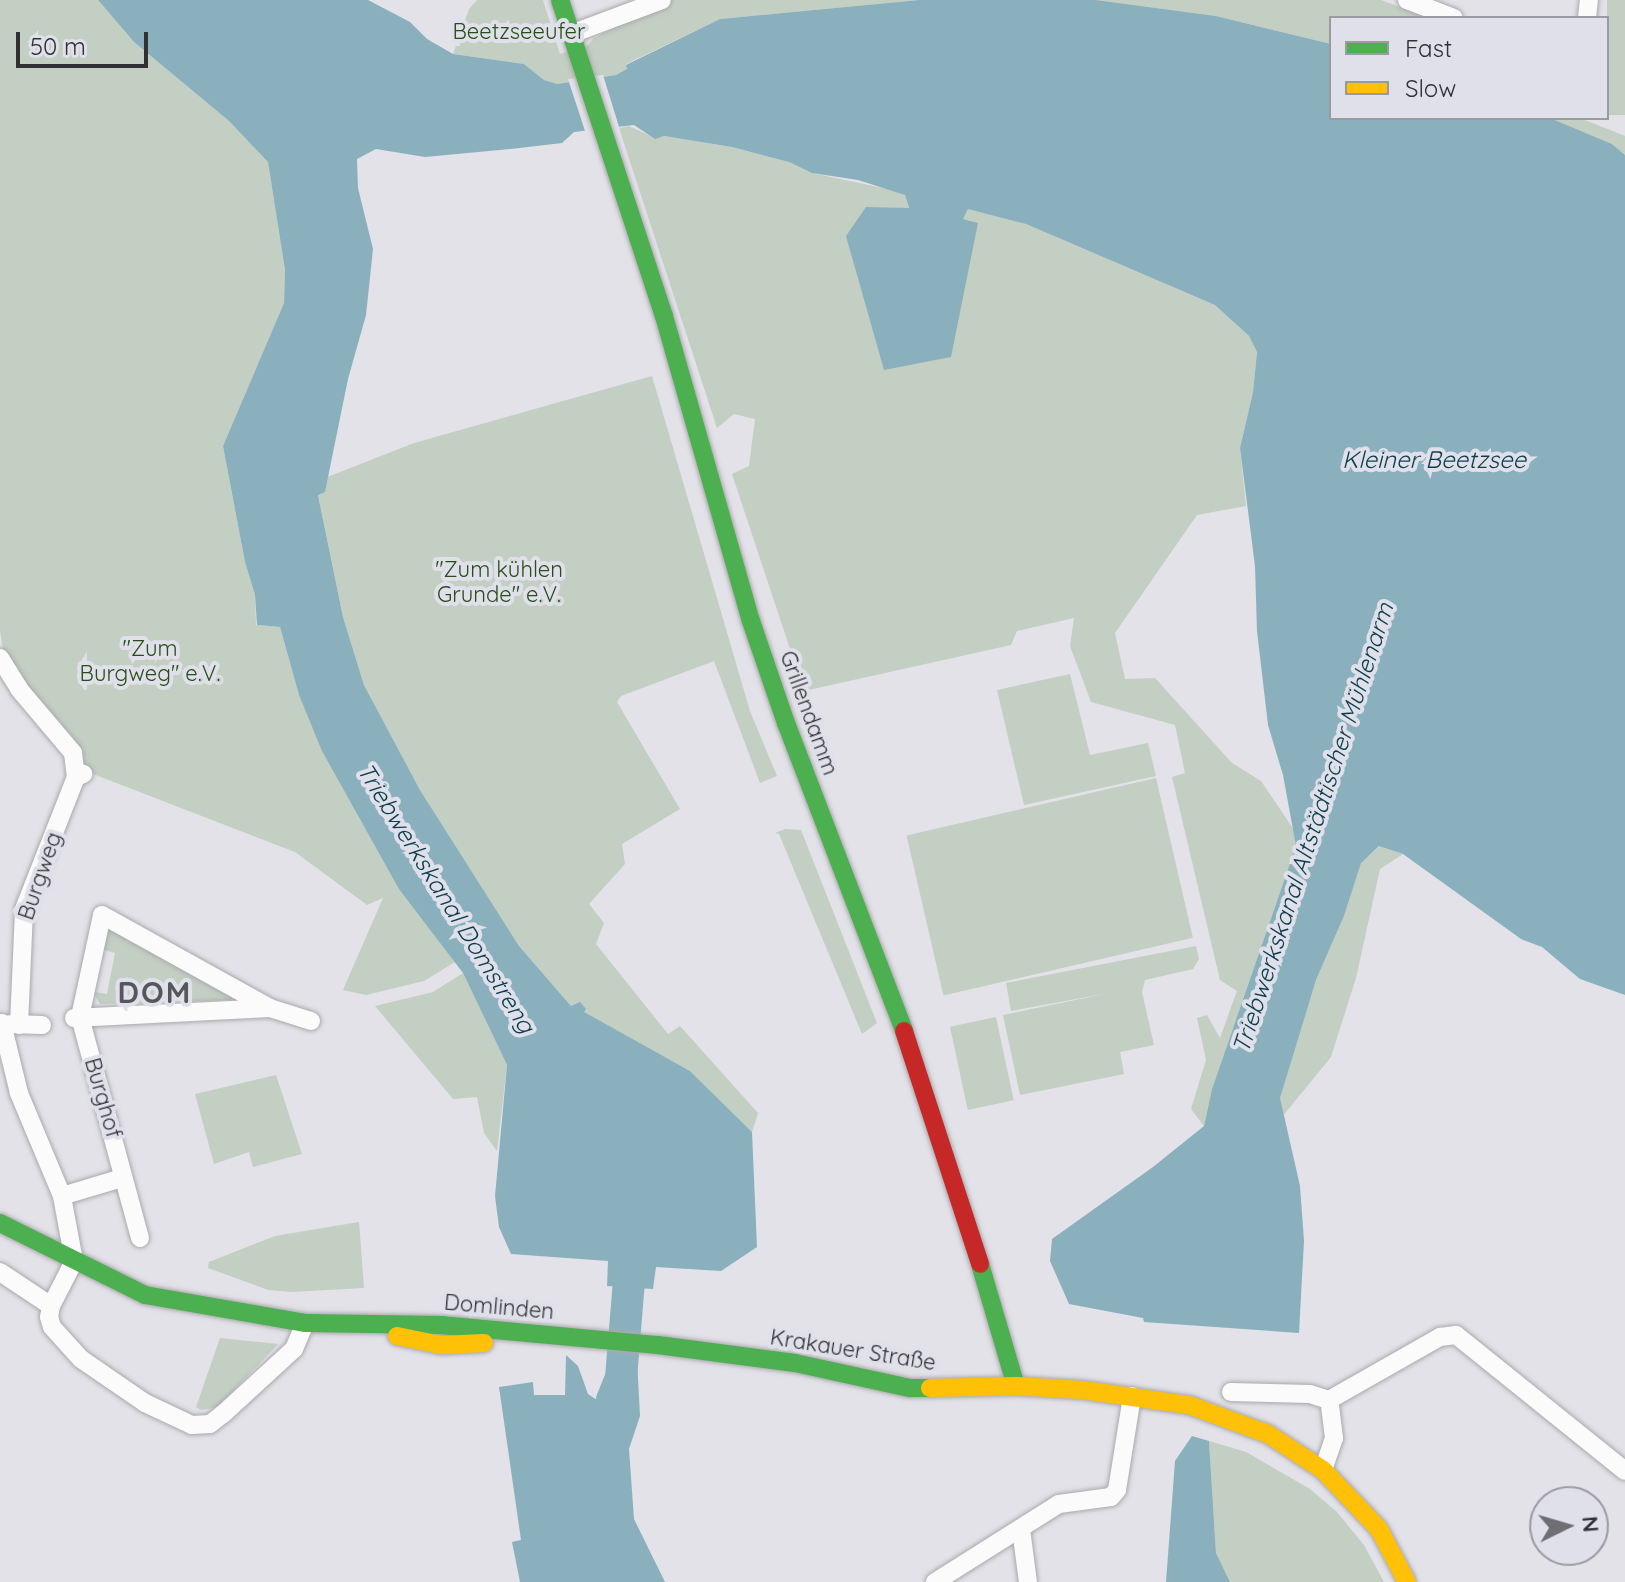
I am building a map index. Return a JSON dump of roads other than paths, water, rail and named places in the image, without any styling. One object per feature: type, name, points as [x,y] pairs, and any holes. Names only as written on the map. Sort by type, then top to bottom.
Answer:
[{"type":"main road","name":"Grillendamm","points":[[560,0],[615,159],[664,316],[751,621],[786,723],[891,991],[960,1196],[1016,1386]]},
{"type":"main road","name":"Domlinden","points":[[0,1223],[145,1295],[305,1323],[441,1325],[568,1337]]},
{"type":"main road","name":"Krakauer Straße","points":[[568,1337],[795,1363],[910,1388],[1016,1386],[1132,1396],[1214,1412],[1268,1434],[1323,1470],[1379,1529],[1407,1582]]},
{"type":"street","points":[[573,42],[662,0]]},
{"type":"street","points":[[1407,0],[1449,16]]},
{"type":"street","name":"Burgweg","points":[[0,658],[24,696],[73,753],[79,776],[24,909],[7,1023],[19,1093],[62,1196],[74,1261]]},
{"type":"street","name":"Burghof","points":[[140,1238],[77,1018],[102,915],[270,1008],[311,1021]]},
{"type":"street","name":"Burghof","points":[[77,1018],[270,1008]]},
{"type":"street","points":[[7,1023],[42,1025]]},
{"type":"street","points":[[62,1196],[122,1178]]},
{"type":"street","points":[[74,1261],[51,1306],[49,1317],[52,1327],[81,1359],[145,1403],[192,1425],[210,1424],[223,1414],[294,1349],[305,1323]]},
{"type":"street","points":[[0,1272],[51,1306]]},
{"type":"street","points":[[1231,1392],[1310,1394],[1329,1400],[1440,1337],[1456,1335],[1625,1471]]},
{"type":"street","points":[[935,1582],[1059,1504],[1111,1497],[1117,1490],[1132,1396]]},
{"type":"street","points":[[1323,1470],[1334,1438],[1329,1400]]},
{"type":"street","points":[[1021,1529],[1028,1582]]},
{"type":"water","name":"Kleiner Beetzsee","points":[[98,0],[368,0],[410,22],[427,39],[453,54],[524,64],[544,80],[557,84],[616,75],[627,69],[626,65],[720,19],[919,0],[1096,0],[1216,16],[1329,44],[1329,120],[1555,120],[1612,144],[1625,155],[1625,995],[1580,979],[1542,947],[1521,939],[1403,854],[1379,846],[1361,863],[1344,916],[1316,980],[1280,1098],[1300,1186],[1304,1241],[1299,1333],[1144,1322],[1143,1318],[1069,1304],[1050,1261],[1052,1239],[1153,1167],[1204,1126],[1212,1089],[1296,846],[1283,775],[1268,725],[1257,631],[1255,566],[1240,448],[1253,392],[1257,352],[1249,336],[1215,305],[1026,224],[968,209],[963,219],[978,223],[951,357],[884,370],[846,236],[866,207],[909,208],[905,195],[858,180],[812,173],[789,162],[732,147],[664,136],[655,139],[634,125],[574,132],[562,143],[425,157],[376,149],[357,159],[358,188],[373,249],[366,315],[348,379],[325,492],[318,495],[343,617],[364,685],[420,790],[519,946],[571,1006],[580,1002],[586,1009],[584,1012],[690,1071],[752,1132],[757,1247],[721,1271],[656,1267],[653,1289],[607,1286],[608,1261],[511,1254],[499,1227],[495,1196],[507,1065],[463,973],[399,889],[322,751],[299,695],[280,627],[257,625],[255,595],[245,562],[223,446],[284,303],[285,270],[268,162],[229,121],[134,42]]},
{"type":"water","points":[[566,1355],[578,1366],[588,1394],[597,1400],[606,1394],[612,1357],[637,1359],[640,1416],[629,1449],[634,1519],[665,1582],[520,1582],[512,1542],[521,1540],[499,1387],[533,1382],[534,1395],[565,1395]]},
{"type":"water","points":[[1192,1436],[1209,1441],[1216,1553],[1230,1582],[1166,1582],[1175,1461]]},
{"type":"waterway","name":"Triebwerkskanal Domstreng","points":[[612,1400],[621,1378],[632,1244]]},
{"type":"district","name":"DOM","points":[[155,992]]},
{"type":"park label","name":"Beetzseeufer","points":[[519,32]]},
{"type":"park label","name":"\"Zum kühlen Grunde\" e.V.","points":[[499,582]]},
{"type":"park label","name":"\"Zum Burgweg\" e.V.","points":[[150,660]]},
{"type":"water label","name":"Triebwerkskanal Altstädtischer Mühlenarm","points":[[1313,828]]}]
